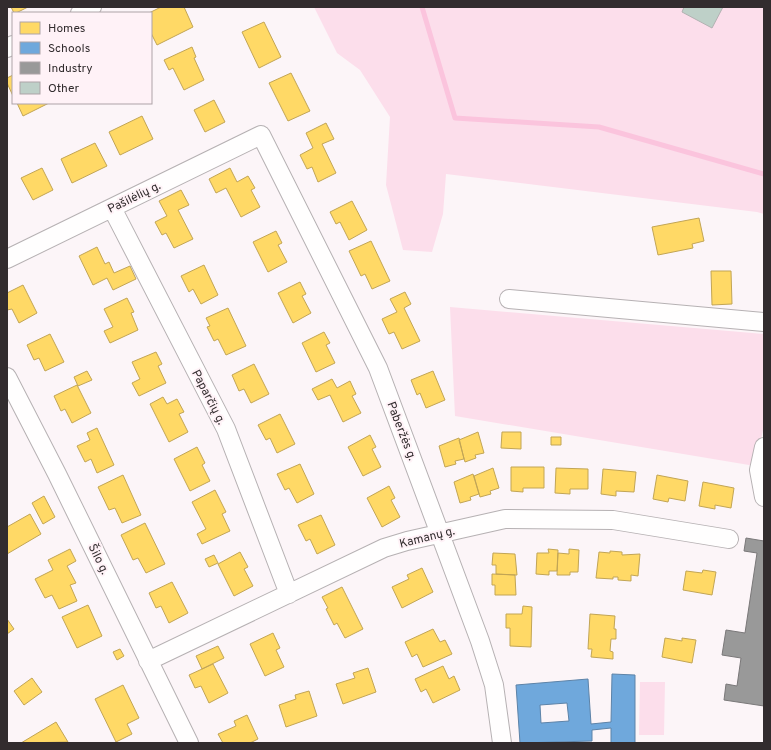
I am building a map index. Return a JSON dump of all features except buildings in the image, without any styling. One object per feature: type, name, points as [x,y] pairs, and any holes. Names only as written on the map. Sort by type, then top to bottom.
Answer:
[{"type":"street","points":[[82,12],[92,7]]},
{"type":"street","name":"Pašilėlių g.","points":[[7,259],[261,135]]},
{"type":"street","name":"Paberžės g.","points":[[261,135],[378,368],[480,640],[494,685],[502,743]]},
{"type":"street","name":"Paparčių g.","points":[[112,208],[226,429],[289,594]]},
{"type":"street","points":[[509,299],[764,322]]},
{"type":"street","name":"Šilo g.","points":[[7,377],[57,474],[189,743]]},
{"type":"street","points":[[764,447],[759,470],[764,497]]},
{"type":"street","name":"Kamanų g.","points":[[148,661],[384,548],[440,533],[505,519],[613,520],[729,539]]},
{"type":"shaded area","points":[[314,7],[764,7],[764,214],[446,174],[443,214],[432,252],[403,250],[386,185],[390,117],[360,70],[337,53]]},
{"type":"shaded area","points":[[450,307],[764,334],[764,426],[755,466],[455,416]]},
{"type":"shaded area","points":[[640,682],[665,682],[664,735],[639,735]]},
{"type":"waterway","points":[[422,7],[455,118],[599,127],[764,174]]}]
